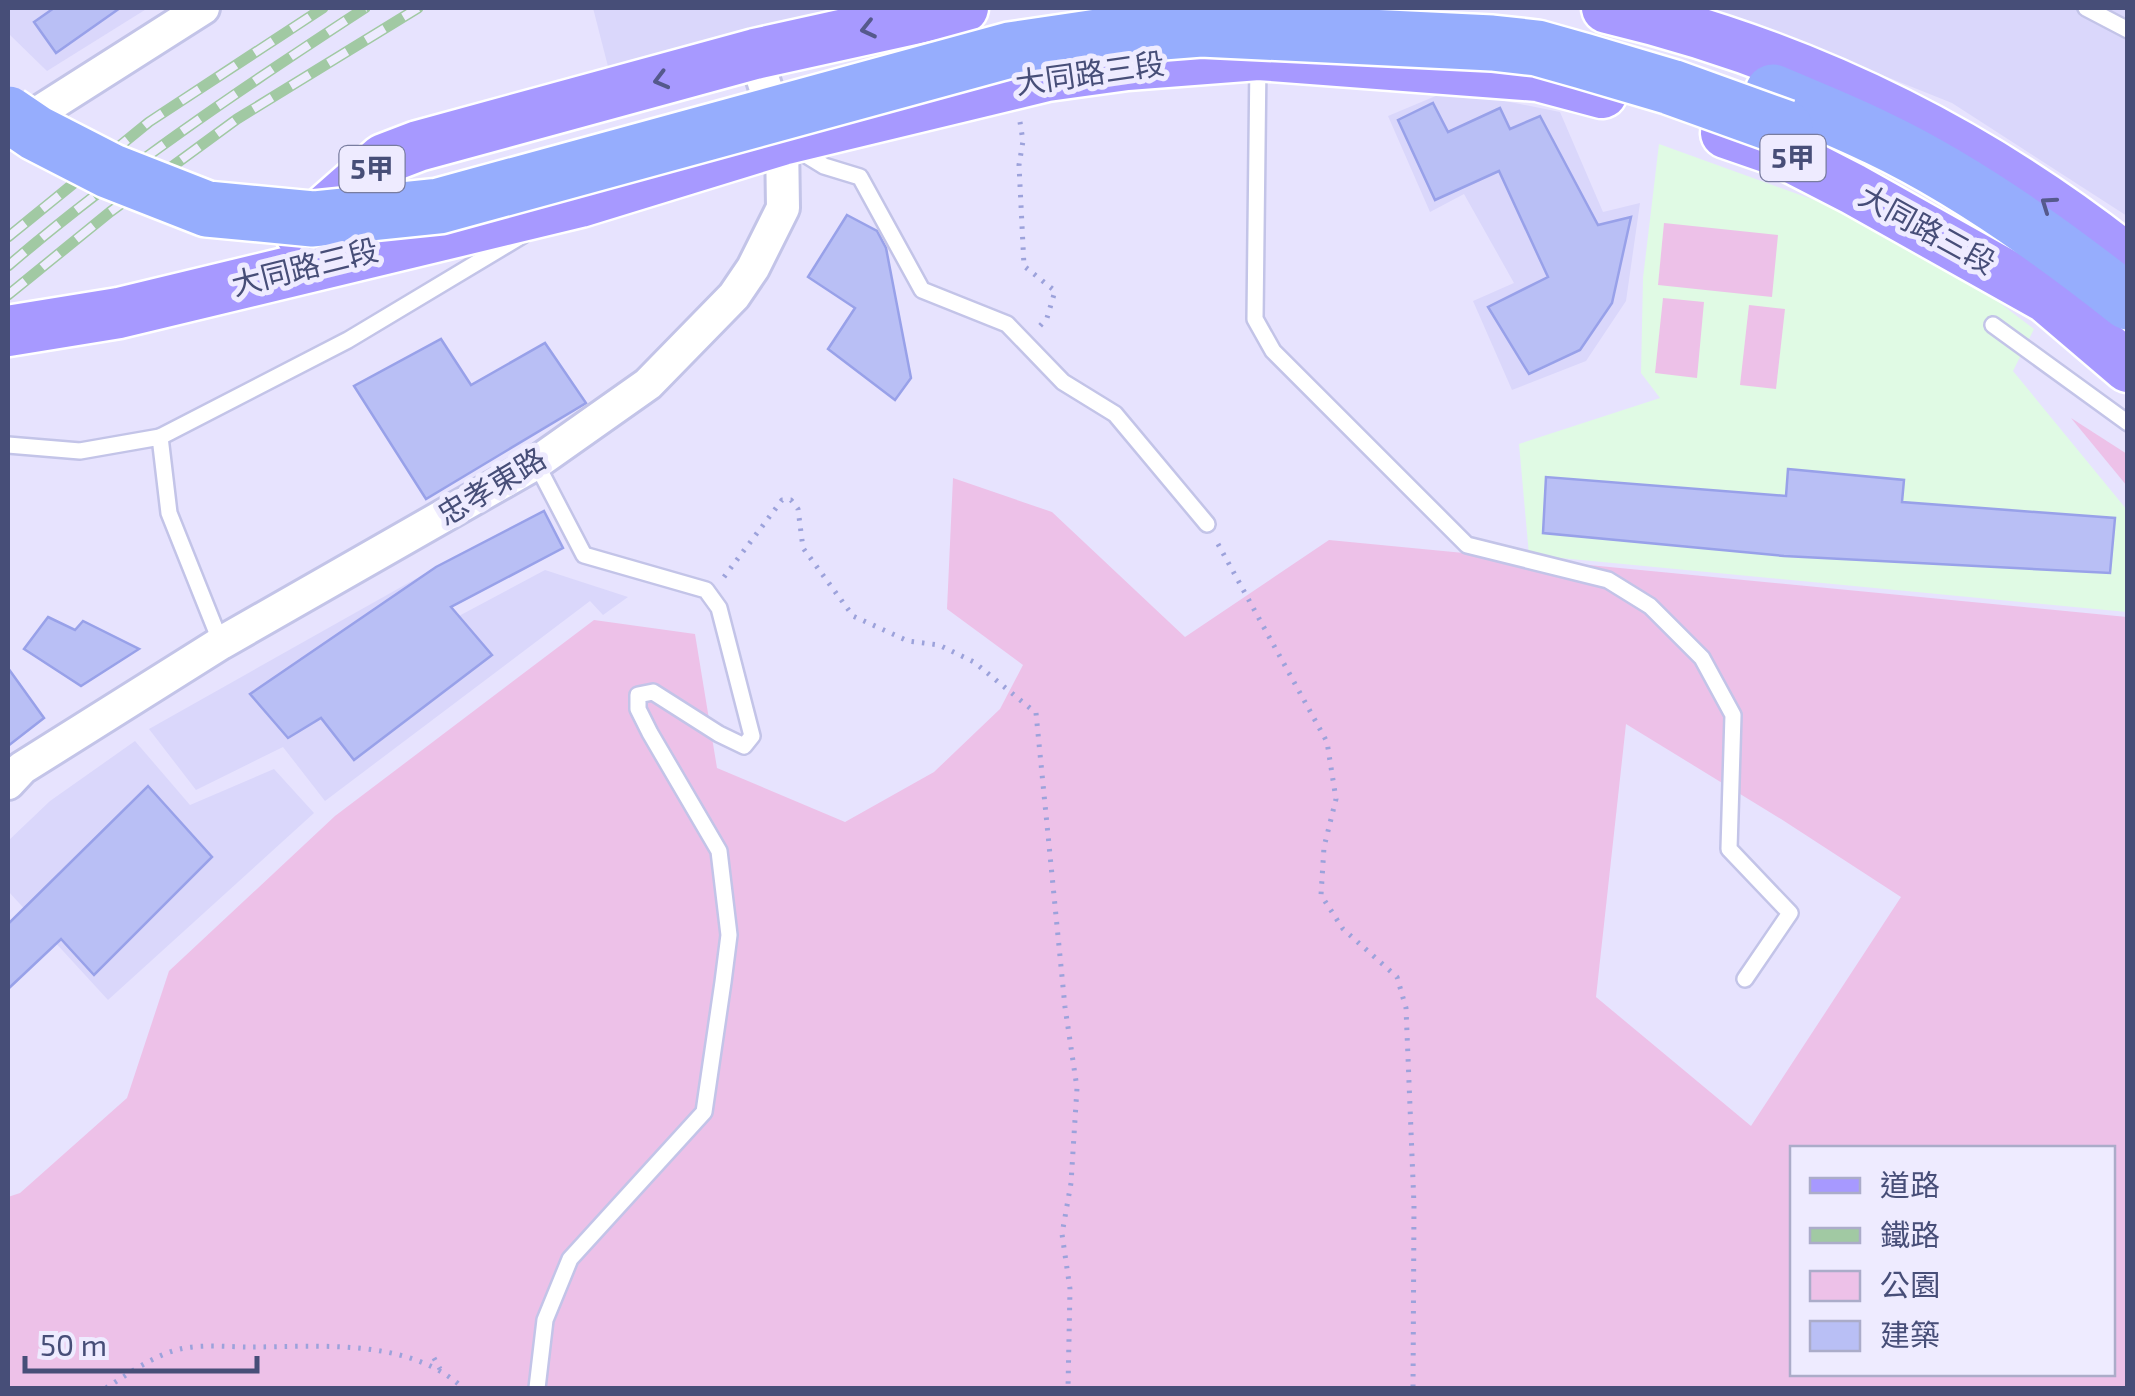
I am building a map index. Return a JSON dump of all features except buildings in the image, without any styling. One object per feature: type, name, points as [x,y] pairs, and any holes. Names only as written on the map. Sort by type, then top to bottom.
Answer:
[{"type":"highway","points":[[8,88],[78,132],[207,188],[361,196],[434,185],[518,164],[1001,30],[1095,16],[1290,10],[1494,18],[1632,48],[1779,110],[2018,251],[2128,338]]},
{"type":"highway","points":[[8,114],[110,171],[206,209],[313,219],[438,206],[1010,50],[1098,37],[1200,29],[1406,38],[1537,48],[1671,87],[1779,110],[1880,139],[1982,198],[2127,268]]},
{"type":"main road","name":"大同路三段","points":[[8,312],[112,293],[285,246],[384,159],[418,146],[755,54],[963,8]]},
{"type":"main road","points":[[1608,8],[1691,17],[1887,105],[1984,159],[2127,268]]},
{"type":"main road","name":"大同路三段","points":[[8,331],[118,313],[580,202],[782,140],[1047,76],[1127,66],[1410,47],[1640,102],[1780,152],[2047,298],[2128,366]]},
{"type":"street","points":[[8,132],[203,8]]},
{"type":"street","name":"忠孝東路","points":[[8,783],[22,768],[221,644],[536,463],[648,384],[734,296],[753,268],[782,208],[782,140],[755,54]]},
{"type":"lane","points":[[2086,8],[2128,30]]},
{"type":"lane","points":[[1258,56],[1255,319],[1273,350],[1466,545],[1608,580],[1650,606],[1702,658],[1733,714],[1728,849],[1790,913],[1745,980]]},
{"type":"lane","points":[[782,140],[824,166],[860,177],[922,290],[1007,324],[1062,382],[1114,414],[1206,524]]},
{"type":"lane","points":[[8,445],[80,451],[160,438],[348,340],[580,202]]},
{"type":"lane","points":[[1993,325],[2128,423]]},
{"type":"lane","points":[[160,438],[170,513],[221,644]]},
{"type":"lane","points":[[536,463],[584,554],[706,590],[719,608],[752,736],[744,746],[653,692],[638,695],[638,709],[719,850],[729,934],[704,1112],[570,1259],[545,1320],[537,1388]]},
{"type":"path","points":[[1014,84],[1023,142],[1019,165],[1024,266],[1054,291],[1046,318],[1028,343]]},
{"type":"path","points":[[706,590],[724,577],[782,500],[791,500],[798,509],[803,548],[853,616],[908,640],[939,645],[974,662],[1036,713],[1064,1007],[1077,1088],[1071,1183],[1062,1234],[1070,1289],[1068,1388]]},
{"type":"path","points":[[1206,524],[1327,742],[1336,799],[1324,847],[1321,894],[1343,929],[1397,977],[1406,1008],[1414,1204],[1413,1388]]},
{"type":"path","points":[[106,1388],[139,1367],[180,1349],[301,1347],[376,1350],[418,1361],[463,1388]]},
{"type":"path","points":[[434,1358],[441,1372]]},
{"type":"shaded area","points":[[8,8],[148,8],[47,71],[8,33]]},
{"type":"shaded area","points":[[593,8],[931,8],[613,86]]},
{"type":"shaded area","points":[[1657,8],[2127,8],[2127,216],[1952,103],[1832,55]]},
{"type":"shaded area","points":[[1450,90],[1560,112],[1603,212],[1640,203],[1626,301],[1586,361],[1512,390],[1473,301],[1514,283],[1464,194],[1430,212],[1388,116]]},
{"type":"shaded area","points":[[1659,144],[1828,205],[1976,285],[2034,329],[2013,371],[2127,510],[2127,612],[1529,555],[1519,444],[1660,398],[1641,373],[1643,278]]},
{"type":"shaded area","points":[[545,570],[628,597],[603,615],[590,601],[325,801],[283,747],[196,790],[149,729],[426,573],[457,617]]},
{"type":"shaded area","points":[[135,741],[190,805],[274,769],[314,813],[108,1000],[8,891],[8,841],[50,801]]},
{"type":"green space","points":[[1664,223],[1778,235],[1772,297],[1658,285]]},
{"type":"green space","points":[[1663,298],[1704,302],[1697,378],[1655,373]]},
{"type":"green space","points":[[1749,305],[1785,309],[1776,389],[1740,385]]},
{"type":"green space","points":[[2071,418],[2127,454],[2127,486]]},
{"type":"green space","points":[[953,478],[1052,512],[1185,637],[1329,540],[2127,617],[2127,1388],[8,1388],[8,1197],[20,1193],[127,1098],[169,971],[335,816],[594,620],[695,634],[717,768],[845,822],[934,772],[1000,709],[1023,665],[947,609]],"holes":[[[1626,724],[1901,897],[1751,1126],[1596,997]]]},
{"type":"railway","points":[[8,237],[149,122],[323,8]]},
{"type":"railway","points":[[8,266],[182,131],[365,8]]},
{"type":"railway","points":[[8,295],[110,212],[237,119],[418,8]]}]
